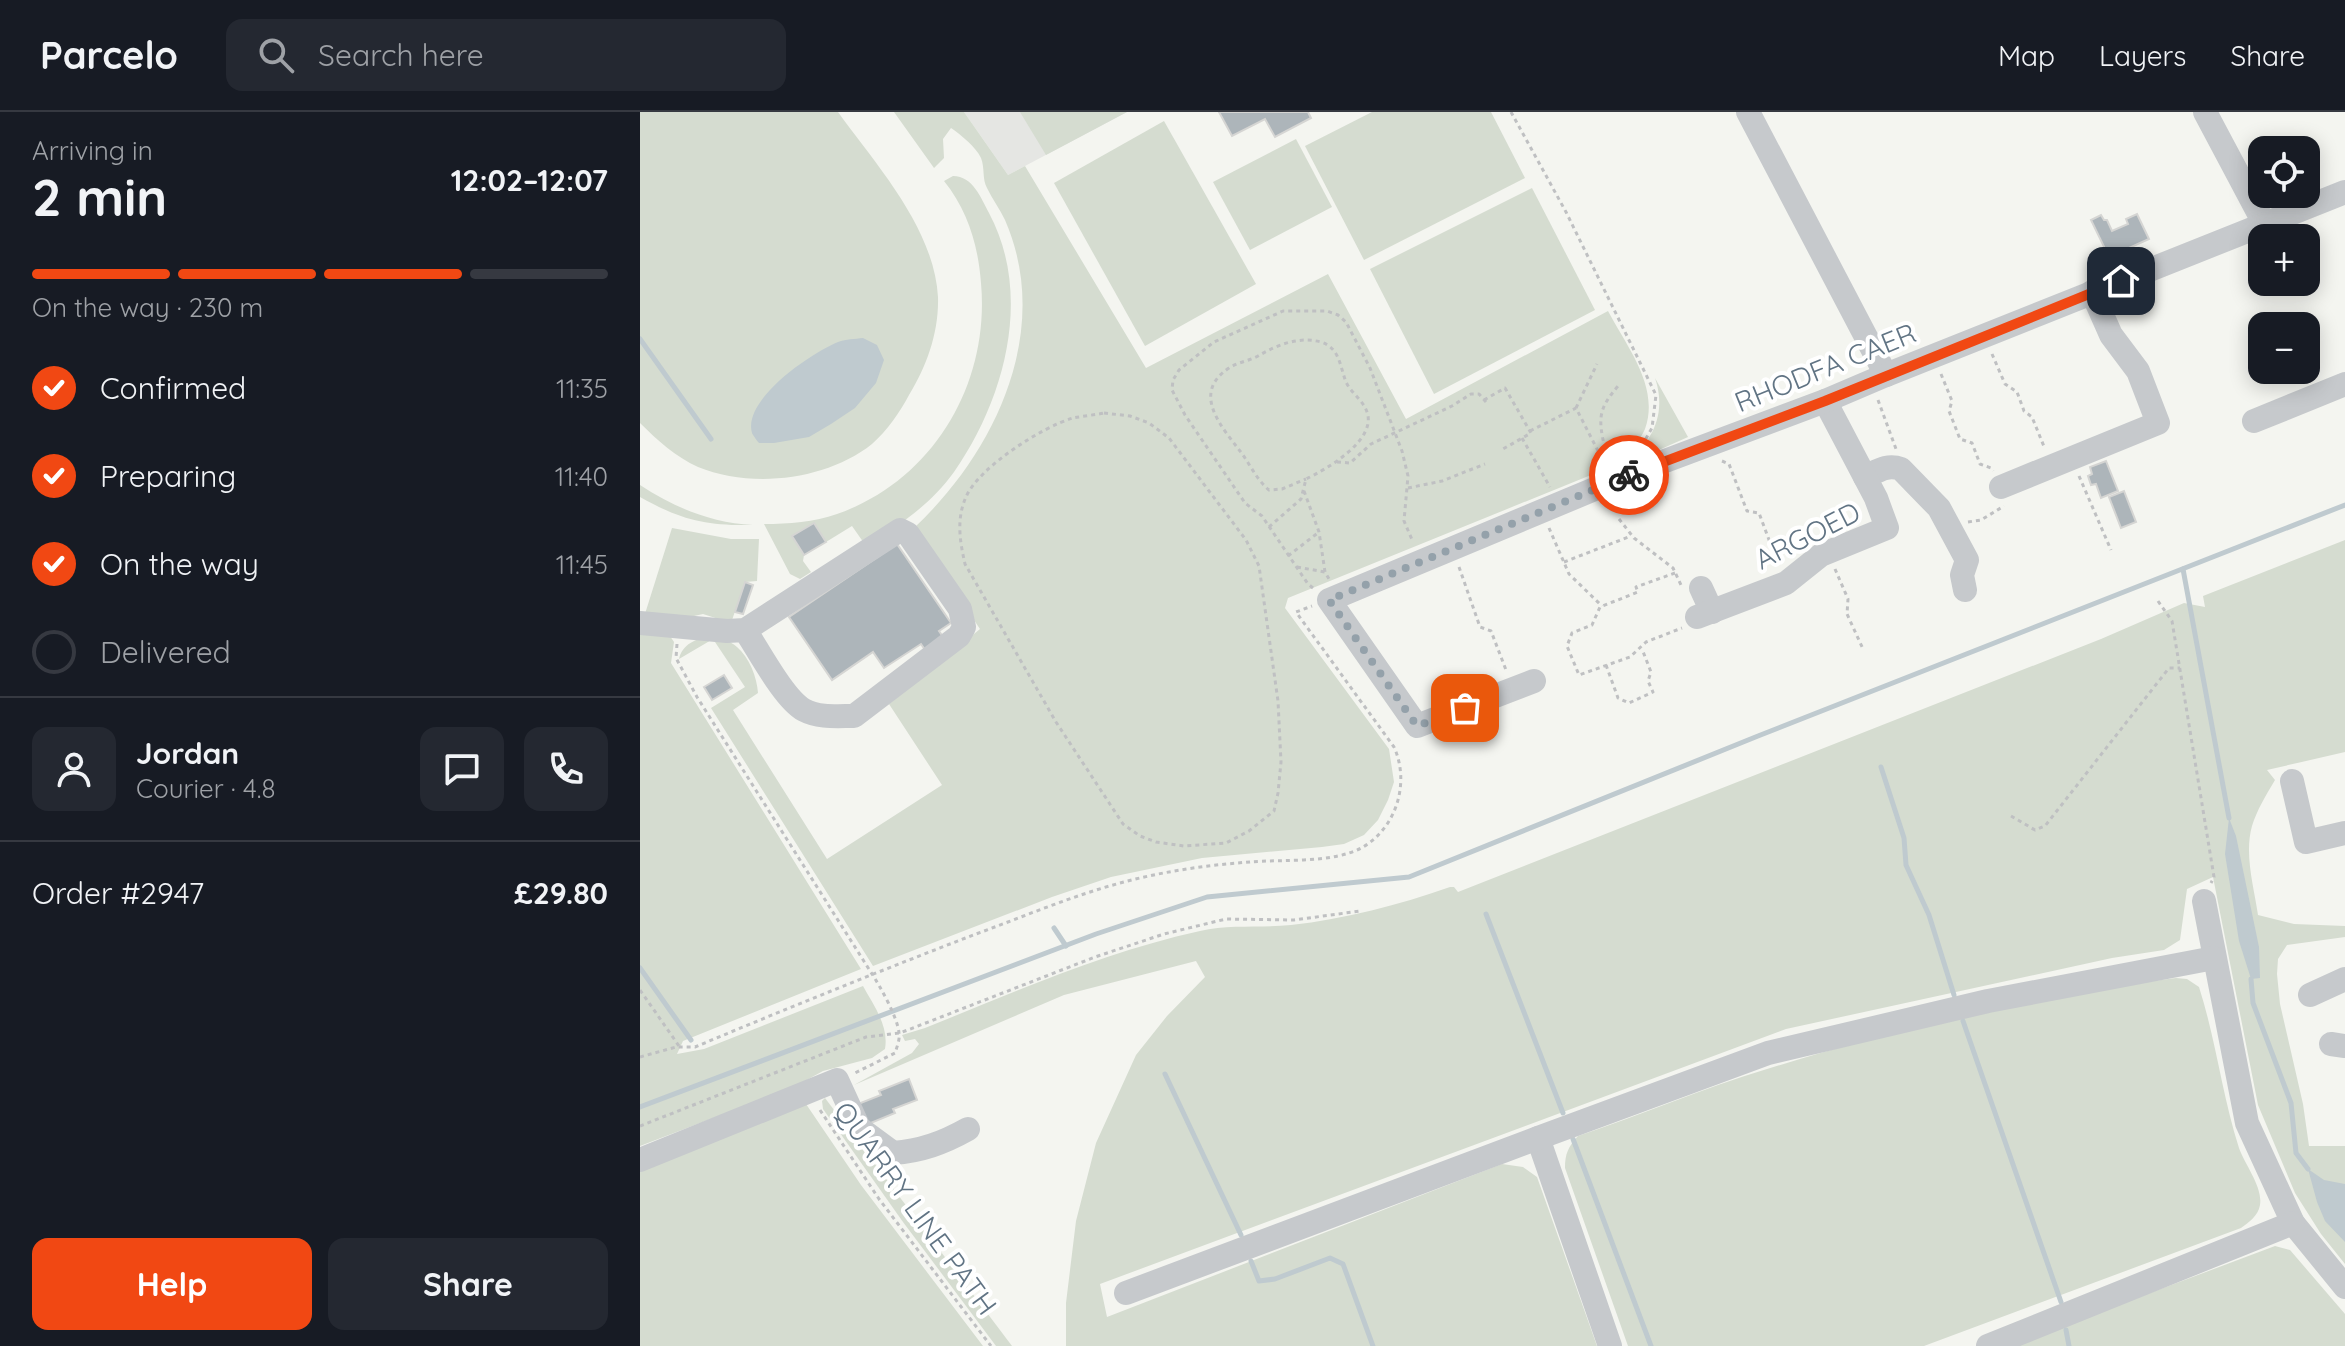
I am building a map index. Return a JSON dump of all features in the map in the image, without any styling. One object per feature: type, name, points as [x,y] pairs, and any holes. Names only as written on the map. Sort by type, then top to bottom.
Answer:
[{"type":"street","points":[[1748,112],[1879,378]]},
{"type":"street","points":[[2205,112],[2264,224]]},
{"type":"street","name":"RHODFA CAER","points":[[2267,224],[2345,192]]},
{"type":"street","name":"RHODFA CAER","points":[[1333,598],[1623,477],[1825,401],[2248,232]]},
{"type":"street","points":[[2001,487],[2158,423],[2138,371],[2111,335],[2092,292]]},
{"type":"street","points":[[2253,420],[2345,384]]},
{"type":"street","name":"ARGOED","points":[[1704,614],[1786,583],[1819,557],[1887,528],[1876,498],[1825,401]]},
{"type":"street","points":[[1865,477],[1883,468],[1893,467],[1908,474],[1939,508],[1978,560],[1962,575],[1965,590]]},
{"type":"street","points":[[640,623],[745,630],[900,530],[908,534],[960,609],[964,627],[959,636],[854,716],[818,715],[791,701],[745,630]]},
{"type":"street","points":[[1701,588],[1704,614]]},
{"type":"street","points":[[1333,598],[1417,726],[1524,685]]},
{"type":"street","points":[[2292,781],[2306,842],[2345,833]]},
{"type":"street","points":[[2204,901],[2247,1123],[2293,1223],[2345,1287]]},
{"type":"street","points":[[1126,1293],[1768,1053],[1988,1001],[2214,958]]},
{"type":"street","points":[[2310,995],[2345,979]]},
{"type":"street","points":[[640,1160],[837,1080],[859,1128],[893,1153],[916,1151],[947,1142],[968,1129]]},
{"type":"street","points":[[1538,1138],[1610,1346]]},
{"type":"street","points":[[1988,1346],[2293,1223]]},
{"type":"path","points":[[1511,112],[1566,212],[1656,395],[1652,428],[1623,477],[1605,449],[1600,418],[1606,400],[1619,385]]},
{"type":"path","points":[[1333,598],[1308,584],[1262,516],[1245,503],[1185,415],[1172,390],[1179,370],[1214,342],[1283,311],[1315,309],[1338,315],[1346,322],[1370,368],[1396,433],[1408,476],[1404,521],[1421,561]]},
{"type":"path","points":[[1984,336],[2005,384],[2017,392],[2024,411],[2032,417],[2052,467]]},
{"type":"path","points":[[1291,342],[1323,343],[1335,350],[1347,383],[1368,414],[1369,423],[1361,438],[1336,462],[1306,479],[1282,489],[1269,490],[1254,474],[1212,409],[1211,398],[1219,378],[1228,369],[1256,358],[1270,347],[1291,342]]},
{"type":"path","points":[[1934,356],[1952,401],[1949,411],[1960,439],[1972,443],[1980,464],[1991,468],[2006,505],[1972,523],[1947,520]]},
{"type":"path","points":[[1503,449],[1530,431],[1576,408],[1597,364]]},
{"type":"path","points":[[1879,378],[1890,436],[1908,474]]},
{"type":"path","points":[[1336,462],[1350,463],[1368,446],[1471,394],[1479,394],[1485,401],[1505,388],[1530,431]]},
{"type":"path","points":[[1576,408],[1598,451],[1605,449]]},
{"type":"path","points":[[1104,413],[1130,416],[1149,423],[1169,438],[1246,540],[1259,566],[1278,701],[1281,762],[1278,793],[1274,811],[1249,831],[1226,843],[1184,846],[1156,842],[1123,824],[1056,722],[965,564],[960,542],[960,517],[966,495],[984,470],[1035,437],[1071,419],[1104,413]]},
{"type":"path","points":[[1361,438],[1368,446]]},
{"type":"path","points":[[1522,438],[1551,507],[1569,574],[1602,606]]},
{"type":"path","points":[[1715,443],[1723,462],[1729,464],[1747,511],[1759,513],[1786,583]]},
{"type":"path","points":[[1408,488],[1442,481],[1485,464]]},
{"type":"path","points":[[2079,476],[2111,550]]},
{"type":"path","points":[[1269,527],[1301,499],[1306,479]]},
{"type":"path","points":[[1304,491],[1319,532],[1325,572],[1333,598]]},
{"type":"path","points":[[1619,519],[1632,535],[1673,568],[1684,593],[1701,588]]},
{"type":"path","points":[[1288,556],[1319,532]]},
{"type":"path","points":[[1564,562],[1632,535]]},
{"type":"path","points":[[1452,548],[1480,627],[1491,631],[1524,685]]},
{"type":"path","points":[[1819,557],[1836,570],[1848,599],[1847,614],[1863,649]]},
{"type":"path","points":[[1295,566],[1325,572]]},
{"type":"path","points":[[1675,573],[1636,587],[1638,592],[1602,606],[1592,625],[1572,633],[1567,646],[1579,675],[1630,657],[1646,642],[1698,622],[1704,614]]},
{"type":"path","points":[[2158,601],[2172,621],[2214,877],[2204,901]]},
{"type":"path","points":[[640,1057],[680,1047],[695,1047],[872,974],[1073,898],[1127,881],[1207,866],[1341,855],[1365,846],[1387,823],[1399,799],[1399,757],[1296,612]]},
{"type":"path","points":[[677,626],[676,658],[697,697],[872,974],[900,1033],[895,1053],[837,1080]]},
{"type":"path","points":[[1606,665],[1618,698],[1629,703],[1653,692],[1648,681],[1651,672],[1641,647]]},
{"type":"path","points":[[2011,816],[2035,830],[2045,826],[2169,668],[2180,668]]},
{"type":"path","points":[[640,1126],[866,1037],[900,1033],[1095,957],[1164,934],[1226,919],[1294,920],[1360,911]]},
{"type":"path","points":[[640,990],[680,1047]]},
{"type":"path","name":"QUARRY LINE PATH","points":[[808,1093],[879,1199],[991,1346]]},
{"type":"shaded area","points":[[640,112],[838,112],[901,199],[915,222],[934,271],[938,297],[934,336],[926,360],[902,408],[878,439],[854,456],[811,473],[765,479],[742,478],[719,474],[690,463],[667,448],[640,423]]},
{"type":"shaded area","points":[[894,112],[964,112],[1008,175],[1025,166],[1146,368],[1328,274],[1406,419],[1608,311],[1639,368],[1648,398],[1645,429],[1618,464],[1288,598],[1285,608],[1389,749],[1394,782],[1378,820],[1364,835],[1344,844],[1202,858],[1111,877],[873,966],[711,708],[745,687],[713,639],[679,659],[682,651],[695,640],[712,637],[730,642],[745,656],[754,674],[758,693],[733,710],[827,859],[942,785],[889,704],[980,629],[914,528],[970,463],[991,426],[1008,386],[1019,345],[1023,304],[1018,262],[1005,220],[985,185],[979,154],[951,128],[943,139],[944,158],[934,168]]},
{"type":"shaded area","points":[[964,112],[1127,112],[1008,175]]},
{"type":"shaded area","points":[[1020,112],[1127,112],[1046,155]]},
{"type":"shaded area","points":[[1372,112],[1491,112],[1525,178],[1364,260],[1305,146]]},
{"type":"shaded area","points":[[1164,121],[1256,284],[1145,346],[1054,183]]},
{"type":"shaded area","points":[[1296,139],[1332,207],[1250,250],[1213,182]]},
{"type":"shaded area","points":[[953,176],[971,184],[983,201],[1002,245],[1009,278],[1011,312],[1007,346],[987,412],[972,443],[945,484],[914,514],[866,546],[852,526],[826,542],[814,523],[793,536],[811,572],[800,579],[790,574],[764,524],[792,523],[837,514],[871,498],[902,478],[928,452],[949,423],[965,391],[976,356],[981,320],[981,283],[970,229],[944,181]]},
{"type":"shaded area","points":[[1532,188],[1595,310],[1434,394],[1370,269]]},
{"type":"shaded area","points":[[863,338],[877,345],[884,360],[876,383],[855,408],[809,437],[759,443],[752,433],[752,420],[768,392],[797,366],[827,347],[841,341]]},
{"type":"shaded area","points":[[1655,378],[1688,437],[1650,454],[1645,444],[1657,420],[1659,404]]},
{"type":"shaded area","points":[[640,485],[694,513],[753,525],[707,523],[681,516],[640,497]]},
{"type":"shaded area","points":[[672,528],[731,539],[759,539],[757,581],[745,582],[731,623],[703,614],[676,620],[644,617]]},
{"type":"shaded area","points":[[2345,540],[2345,752],[2267,770],[2275,780],[2254,820],[2249,848],[2258,915],[2294,924],[2345,926],[2345,937],[2287,945],[2278,959],[2277,974],[2280,1004],[2303,1104],[2309,1146],[2345,1146],[2345,1264],[2295,1193],[2258,1105],[2213,877],[2187,889],[2180,940],[2164,950],[2112,958],[1786,1029],[1100,1284],[1107,1317],[1502,1164],[1523,1167],[1537,1177],[1597,1346],[1066,1346],[1066,1303],[1076,1221],[1096,1143],[1136,1055],[1167,1016],[1205,977],[1196,961],[1064,995],[854,1085],[912,1053],[919,1044],[915,1039],[905,1041],[902,1035],[1060,974],[1129,950],[1200,931],[1331,919],[1411,900],[1450,887],[1458,892],[2101,639],[2184,603],[2205,607],[2203,596]]},
{"type":"shaded area","points":[[640,633],[670,636],[674,642],[671,663],[861,969],[683,1041],[677,1054],[704,1049],[863,986],[880,1016],[886,1041],[885,1049],[872,1058],[823,1071],[794,1087],[640,1146]]},
{"type":"shaded area","points":[[2229,818],[2236,836],[2259,947],[2260,978],[2251,979],[2239,941],[2225,854]]},
{"type":"shaded area","points":[[2176,978],[2187,979],[2199,987],[2233,1128],[2259,1191],[2257,1212],[2241,1228],[1924,1346],[1628,1346],[1565,1168],[1568,1151],[1578,1136],[1743,1076],[1868,1040],[2021,1003]]},
{"type":"shaded area","points":[[825,1098],[1012,1346],[996,1346],[823,1109],[822,1101]]},
{"type":"shaded area","points":[[806,1104],[861,1185],[983,1346],[640,1346],[640,1166]]},
{"type":"shaded area","points":[[2308,1169],[2324,1180],[2345,1184],[2345,1242],[2325,1221]]},
{"type":"shaded area","points":[[2275,1246],[2290,1250],[2345,1314],[2345,1346],[2009,1346]]},
{"type":"building","points":[[1219,112],[1308,112],[1311,118],[1275,137],[1265,119],[1232,136]]},
{"type":"building","points":[[2137,214],[2149,239],[2109,257],[2091,220],[2101,215],[2112,231],[2128,224],[2126,219]]},
{"type":"building","points":[[2106,461],[2118,491],[2101,498],[2096,484],[2091,485],[2088,476],[2092,474],[2090,467]]},
{"type":"building","points":[[2124,491],[2136,522],[2121,528],[2109,497]]},
{"type":"building","points":[[814,523],[826,542],[804,555],[792,536]]},
{"type":"building","points":[[897,544],[951,623],[939,631],[946,641],[928,654],[921,644],[884,668],[873,652],[832,680],[789,617]]},
{"type":"building","points":[[745,582],[753,585],[743,614],[735,612]]},
{"type":"building","points":[[724,675],[732,688],[712,700],[704,687]]},
{"type":"building","points":[[909,1079],[917,1100],[893,1109],[895,1113],[866,1125],[858,1104],[881,1095],[879,1091]]},
{"type":"waterway","points":[[640,339],[711,439]]},
{"type":"waterway","points":[[640,1107],[1096,934],[1207,897],[1409,877],[2345,505]]},
{"type":"waterway","points":[[2183,569],[2229,818]]},
{"type":"waterway","points":[[1881,767],[1904,838],[1906,865],[1929,915],[1954,995]]},
{"type":"waterway","points":[[1486,914],[1563,1113]]},
{"type":"waterway","points":[[1054,928],[1066,946]]},
{"type":"waterway","points":[[640,968],[691,1040]]},
{"type":"waterway","points":[[2251,979],[2253,1003],[2291,1103],[2296,1153],[2308,1169]]},
{"type":"waterway","points":[[1963,1021],[2061,1302]]},
{"type":"waterway","points":[[1165,1074],[1241,1235]]},
{"type":"waterway","points":[[1573,1139],[1651,1346]]},
{"type":"waterway","points":[[1251,1261],[1259,1281],[1275,1279],[1330,1258],[1343,1264],[1373,1346]]},
{"type":"waterway","points":[[2066,1330],[2069,1346]]},
{"type":"way so far","points":[[1465,708],[1417,726],[1329,600],[1629,475]]},
{"type":"route","points":[[1629,475],[1825,401],[2121,281]]}]
